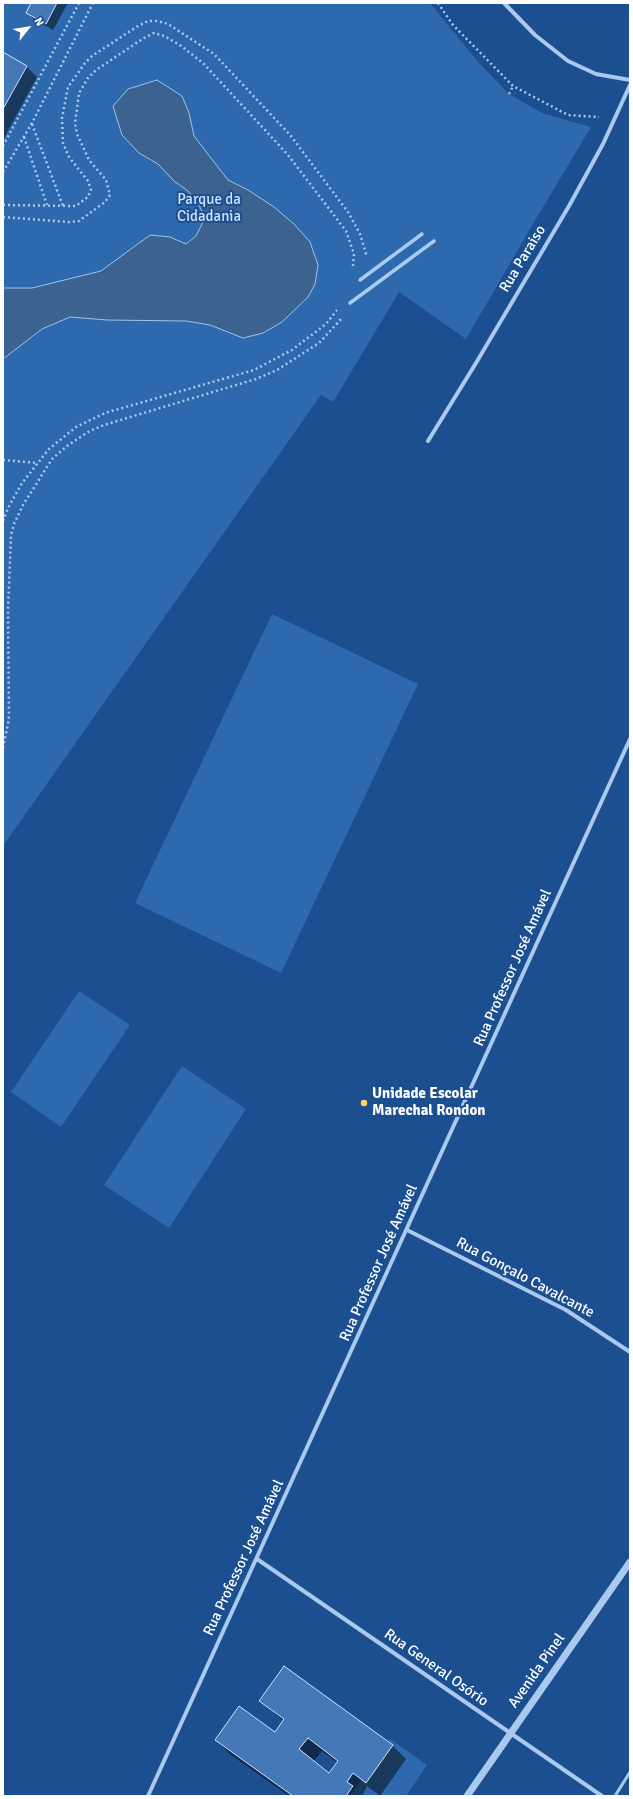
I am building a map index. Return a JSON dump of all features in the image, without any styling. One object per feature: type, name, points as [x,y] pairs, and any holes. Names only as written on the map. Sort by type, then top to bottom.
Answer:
[{"type":"street","points":[[504,3],[535,35],[568,61],[596,74],[630,80]]},
{"type":"street","name":"Rua Paraiso","points":[[428,441],[476,364],[569,206],[630,86]]},
{"type":"street","points":[[360,280],[422,234]]},
{"type":"street","points":[[350,303],[434,241]]},
{"type":"street","name":"Rua Professor José Amável","points":[[148,1796],[630,739]]},
{"type":"street","name":"Rua Gonçalo Cavalcante","points":[[407,1230],[566,1310],[630,1352]]},
{"type":"street","name":"Rua General Osório","points":[[257,1559],[602,1796]]},
{"type":"street","name":"Avenida Pinel","points":[[467,1796],[630,1562]]},
{"type":"lane","points":[[615,1796],[630,1772]]},
{"type":"path","points":[[3,146],[79,3]]},
{"type":"path","points":[[3,172],[32,123],[93,3]]},
{"type":"path","points":[[438,3],[453,25],[514,86],[568,115],[615,118]]},
{"type":"path","points":[[3,205],[76,206],[88,197],[91,190],[88,181],[69,157],[63,143],[62,118],[68,87],[78,72],[92,56],[138,26],[148,21],[157,21],[168,24],[214,54],[291,136],[334,190],[360,234],[367,258],[360,280]]},
{"type":"path","points":[[3,217],[69,222],[78,221],[105,202],[110,195],[106,180],[89,160],[77,134],[75,123],[79,93],[88,78],[96,70],[154,33],[164,36],[180,45],[204,64],[288,155],[346,231],[354,254],[352,269]]},
{"type":"path","points":[[509,94],[514,86]]},
{"type":"path","points":[[32,123],[63,206]]},
{"type":"path","points":[[24,136],[47,205]]},
{"type":"path","points":[[3,748],[9,719],[8,610],[12,535],[14,524],[23,505],[52,459],[72,443],[104,425],[256,379],[277,370],[319,343],[346,312],[350,303]]},
{"type":"path","points":[[3,521],[8,508],[22,483],[60,439],[76,428],[105,413],[254,370],[292,350],[326,324],[340,305]]},
{"type":"path","points":[[3,460],[39,463]]},
{"type":"green space","name":"Parque da Cidadania","points":[[3,3],[430,3],[479,63],[509,94],[542,113],[591,127],[466,339],[399,292],[333,402],[321,395],[3,846]]},
{"type":"green space","points":[[272,614],[418,684],[281,973],[135,903]]},
{"type":"green space","points":[[79,991],[130,1025],[61,1127],[11,1092]]},
{"type":"green space","points":[[182,1066],[246,1109],[169,1228],[104,1185]]},
{"type":"green space","points":[[390,1739],[427,1765],[406,1796],[350,1796]]},
{"type":"shaded area","points":[[157,80],[182,96],[189,113],[194,136],[228,180],[248,190],[274,207],[294,224],[310,242],[318,265],[315,284],[308,297],[282,322],[263,333],[243,338],[210,325],[186,321],[107,320],[70,317],[42,329],[3,359],[3,288],[32,288],[101,271],[150,235],[170,237],[186,244],[196,236],[205,218],[199,205],[188,191],[174,181],[158,164],[139,153],[122,135],[113,106],[128,89]]},
{"type":"building","points":[[31,3],[57,3],[46,24],[26,13]]},
{"type":"building","points":[[3,52],[27,66],[3,109]]},
{"type":"building","points":[[284,1666],[393,1745],[366,1783],[353,1773],[347,1782],[353,1786],[346,1796],[293,1796],[215,1740],[239,1706],[275,1732],[284,1719],[259,1701]],"holes":[[[308,1738],[338,1761],[329,1773],[299,1749]]]},
{"type":"place","name":"Unidade Escolar Marechal Rondon","points":[[364,1103]]}]
